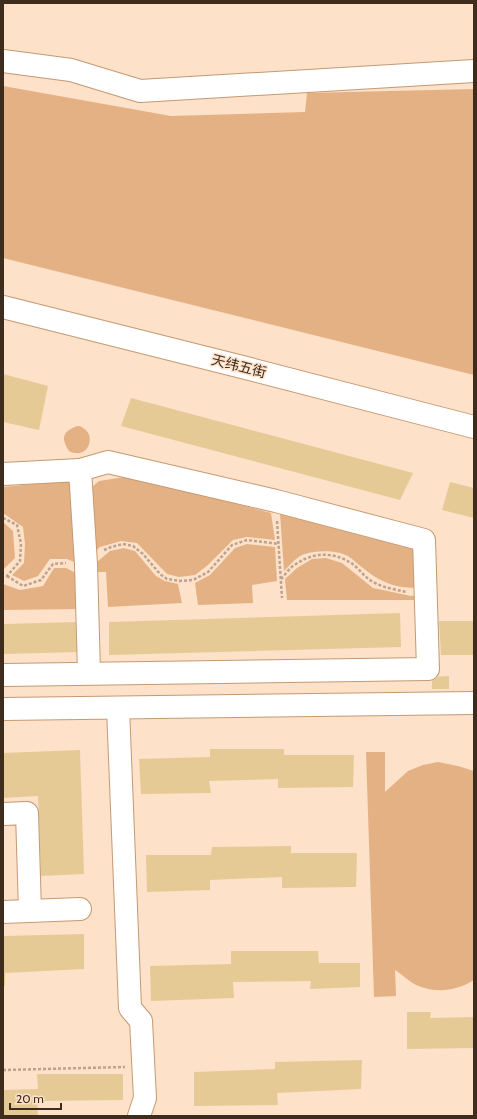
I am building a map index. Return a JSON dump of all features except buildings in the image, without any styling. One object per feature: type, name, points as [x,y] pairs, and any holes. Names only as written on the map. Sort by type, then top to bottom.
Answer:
[{"type":"street","points":[[3,61],[71,70],[140,91],[474,71]]},
{"type":"street","name":"天纬五街","points":[[3,307],[250,368],[474,427]]},
{"type":"street","points":[[3,474],[80,470],[108,462],[276,501],[424,540],[428,668],[3,675]]},
{"type":"street","points":[[80,470],[86,569],[89,673]]},
{"type":"street","points":[[3,709],[118,708],[428,696],[474,703]]},
{"type":"street","points":[[118,708],[130,1008],[141,1021],[145,1098],[138,1116]]},
{"type":"street","points":[[3,814],[27,813],[30,911]]},
{"type":"street","points":[[3,912],[80,909]]},
{"type":"path","points":[[276,501],[282,598]]},
{"type":"path","points":[[3,518],[17,525],[21,544],[20,561],[7,576]]},
{"type":"path","points":[[3,576],[7,576],[23,586],[41,580],[53,564],[66,563],[86,569],[101,552],[123,544],[133,546],[143,554],[160,574],[167,579],[180,581],[193,580],[208,572],[232,545],[247,540],[279,544]]},
{"type":"path","points":[[281,579],[295,564],[311,556],[327,554],[343,558],[374,583],[391,589],[410,592],[426,590]]},
{"type":"path","points":[[3,1070],[143,1066]]},
{"type":"shaded area","points":[[3,86],[171,116],[305,112],[307,93],[474,89],[474,375],[3,258]]},
{"type":"shaded area","points":[[77,426],[82,427],[87,431],[90,439],[88,448],[81,453],[69,451],[64,439],[64,436],[68,431]]},
{"type":"shaded area","points":[[131,476],[271,513],[275,540],[247,537],[233,540],[208,565],[195,575],[179,577],[167,574],[137,543],[121,541],[100,547],[92,555],[91,488],[99,481]]},
{"type":"shaded area","points":[[76,480],[81,565],[67,559],[50,559],[38,576],[24,581],[12,575],[24,563],[25,544],[23,527],[3,513],[3,487]]},
{"type":"shaded area","points":[[280,513],[400,541],[419,553],[420,587],[412,588],[389,584],[369,573],[348,556],[327,551],[302,555],[284,571]]},
{"type":"shaded area","points":[[3,522],[13,531],[15,558],[3,570]]},
{"type":"shaded area","points":[[247,544],[275,547],[277,581],[252,585],[253,603],[198,605],[195,583],[210,575],[235,548]]},
{"type":"shaded area","points":[[124,548],[135,551],[156,576],[165,581],[178,584],[182,603],[108,607],[106,572],[92,572],[92,566],[110,551]]},
{"type":"shaded area","points":[[326,558],[342,563],[373,588],[411,596],[419,595],[419,600],[287,600],[285,579],[297,568],[312,559]]},
{"type":"shaded area","points":[[54,568],[66,568],[80,575],[80,609],[3,610],[3,584],[20,590],[43,586]]},
{"type":"shaded area","points":[[366,752],[385,752],[385,792],[408,771],[423,765],[438,762],[474,771],[474,980],[460,987],[446,990],[431,990],[423,988],[416,985],[395,970],[396,996],[374,997]]}]
